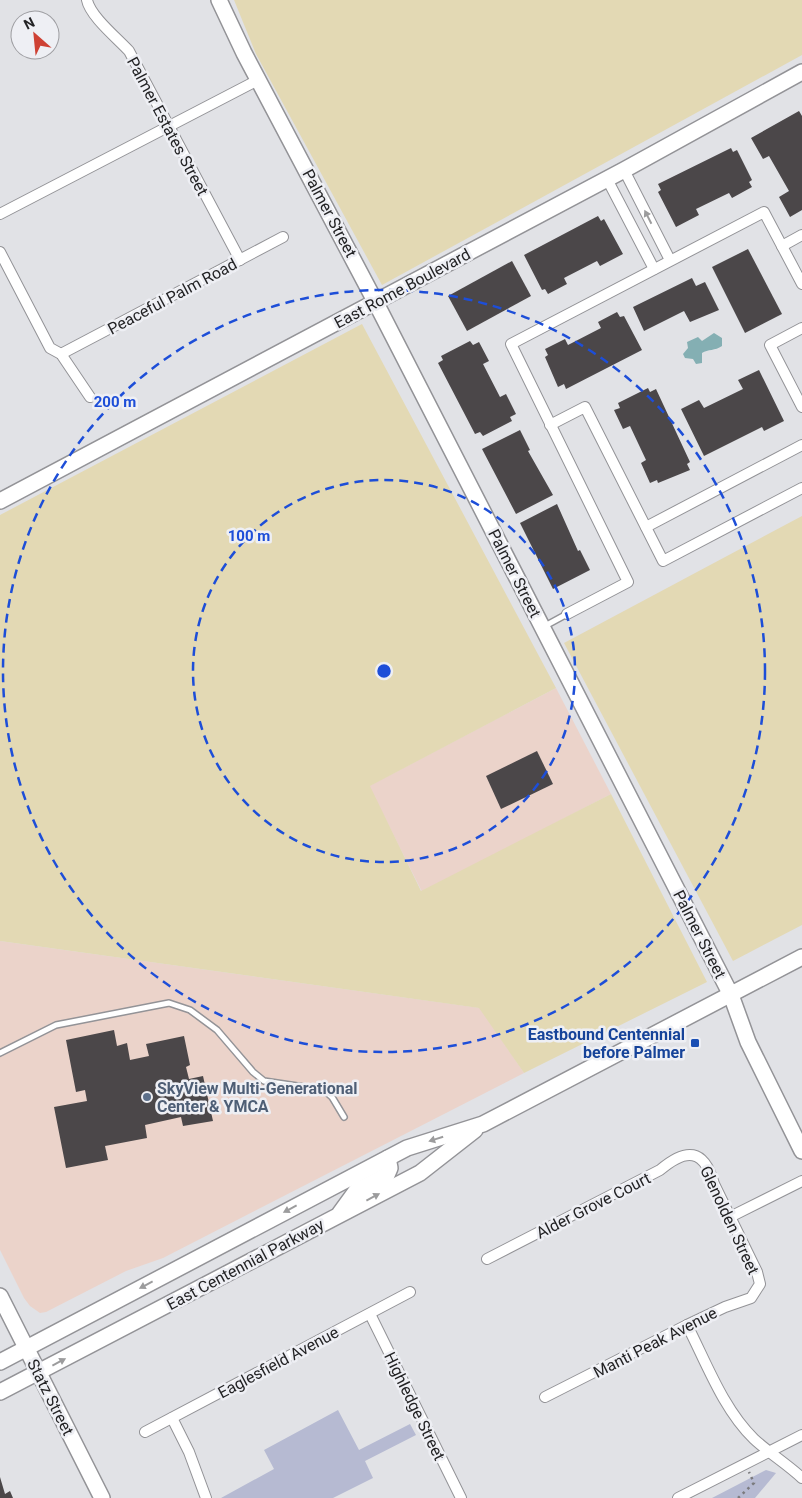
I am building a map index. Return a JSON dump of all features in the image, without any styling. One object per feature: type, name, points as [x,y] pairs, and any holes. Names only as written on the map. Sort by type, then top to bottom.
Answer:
[{"type":"street","name":"Palmer Estates Street","points":[[87,0],[94,16],[112,31],[129,51],[240,260]]},
{"type":"street","name":"Palmer Street","points":[[219,0],[258,80],[376,302],[731,994],[748,1042],[802,1151]]},
{"type":"street","name":"East Rome Boulevard","points":[[0,502],[624,170],[802,72]]},
{"type":"street","points":[[0,214],[168,125],[258,80]]},
{"type":"street","points":[[624,170],[670,260]]},
{"type":"street","points":[[607,179],[654,269]]},
{"type":"street","points":[[567,614],[628,582],[511,344],[764,212],[801,282]]},
{"type":"street","points":[[782,246],[802,235]]},
{"type":"street","name":"Peaceful Palm Road","points":[[61,354],[284,237]]},
{"type":"street","points":[[0,252],[50,348],[61,354],[90,397]]},
{"type":"street","points":[[802,328],[770,345],[802,407]]},
{"type":"street","points":[[550,424],[585,407],[663,561],[802,488]]},
{"type":"street","points":[[646,527],[802,445]]},
{"type":"street","name":"East Centennial Parkway","points":[[0,1362],[407,1148],[482,1124],[802,957]]},
{"type":"street","name":"East Centennial Parkway","points":[[0,1392],[420,1173],[482,1124]]},
{"type":"street","name":"Alder Grove Court","points":[[487,1259],[660,1170],[682,1155],[699,1157]]},
{"type":"street","name":"Glenolden Street","points":[[699,1157],[710,1170],[714,1184],[757,1272],[760,1284]]},
{"type":"street","points":[[338,1216],[356,1191],[387,1175],[390,1168],[388,1158]]},
{"type":"street","points":[[730,1217],[802,1181]]},
{"type":"street","name":"Manti Peak Avenue","points":[[545,1397],[687,1325],[725,1307],[751,1298],[757,1292],[760,1284]]},
{"type":"street","name":"Eaglesfield Avenue","points":[[145,1432],[410,1292]]},
{"type":"street","name":"Statz Street","points":[[0,1296],[102,1498]]},
{"type":"street","name":"Highledge Street","points":[[370,1314],[461,1498]]},
{"type":"street","points":[[687,1325],[735,1415],[753,1438],[802,1478]]},
{"type":"street","points":[[172,1418],[189,1452],[206,1498]]},
{"type":"street","points":[[678,1498],[802,1435]]},
{"type":"lane","points":[[543,627],[567,614]]},
{"type":"lane","points":[[0,1054],[56,1025],[169,1003],[190,1010],[217,1030],[253,1072],[264,1081],[324,1090],[332,1097],[344,1117]]},
{"type":"path","points":[[738,1498],[754,1483],[745,1465]]},
{"type":"shaded area","points":[[714,333],[722,338],[722,346],[702,353],[702,363],[696,364],[693,359],[685,358],[683,354],[688,348],[687,342],[698,337],[702,341]]},
{"type":"shaded area","points":[[556,688],[611,794],[422,892],[369,786]]},
{"type":"shaded area","points":[[0,941],[480,1008],[524,1073],[163,1258],[126,1271],[46,1312],[40,1313],[30,1306],[24,1298],[0,1250]]},
{"type":"shaded area","points":[[338,1410],[359,1450],[410,1424],[416,1435],[365,1461],[373,1478],[333,1498],[221,1498],[274,1469],[264,1450]]},
{"type":"shaded area","points":[[766,1470],[776,1473],[755,1498],[712,1498]]},
{"type":"sand","points":[[234,0],[802,0],[802,55],[382,285],[256,54]]},
{"type":"sand","points":[[362,324],[556,688],[370,786],[421,891],[611,794],[707,982],[524,1073],[479,1008],[0,941],[0,515]]},
{"type":"sand","points":[[802,516],[802,925],[733,961],[564,643]]},
{"type":"building","points":[[799,111],[802,116],[802,210],[790,217],[779,197],[789,191],[769,156],[763,159],[751,138]]},
{"type":"building","points":[[731,148],[733,152],[737,150],[752,180],[749,182],[752,187],[732,198],[729,193],[696,209],[699,215],[676,227],[658,192],[661,190],[658,184]]},
{"type":"building","points":[[598,216],[601,221],[604,219],[623,254],[600,266],[597,261],[564,278],[567,284],[548,294],[545,289],[542,290],[524,255]]},
{"type":"building","points":[[748,249],[782,314],[745,333],[712,267]]},
{"type":"building","points":[[512,261],[531,296],[467,331],[448,296]]},
{"type":"building","points":[[692,278],[696,286],[705,282],[719,310],[690,322],[684,311],[644,331],[633,307]]},
{"type":"building","points":[[617,312],[620,317],[624,316],[642,350],[566,389],[564,384],[558,387],[545,357],[548,355],[545,349],[565,339],[568,345],[601,328],[598,322]]},
{"type":"building","points":[[470,341],[473,345],[479,342],[489,361],[483,364],[500,397],[506,394],[516,414],[510,417],[512,421],[483,436],[480,432],[475,434],[438,363],[443,360],[441,356]]},
{"type":"building","points":[[759,370],[784,421],[764,431],[762,427],[704,456],[681,409],[699,400],[704,408],[743,389],[738,380]]},
{"type":"building","points":[[648,388],[650,392],[656,389],[690,462],[687,464],[690,470],[658,483],[657,480],[650,483],[641,463],[646,460],[630,426],[623,429],[614,410],[620,408],[618,403]]},
{"type":"building","points":[[520,430],[530,450],[528,451],[553,495],[516,514],[482,449]]},
{"type":"building","points":[[557,504],[578,551],[580,550],[590,570],[553,589],[520,523]]},
{"type":"building","points":[[537,751],[553,784],[501,809],[486,776]]},
{"type":"building","name":"SkyView Multi-Generational Center & YMCA","points":[[114,1030],[117,1046],[127,1043],[130,1060],[149,1056],[146,1044],[184,1036],[190,1065],[186,1067],[189,1079],[203,1076],[213,1121],[183,1126],[181,1117],[145,1125],[147,1138],[105,1146],[108,1160],[66,1168],[54,1107],[87,1101],[85,1090],[76,1092],[66,1040]]},
{"type":"building","points":[[0,1477],[5,1494],[10,1491],[13,1498],[0,1498]]},
{"type":"place","name":"Eastbound Centennial before Palmer","points":[[695,1043]]},
{"type":"place","name":"SkyView Multi-Generational Center & YMCA","points":[[147,1097]]}]
